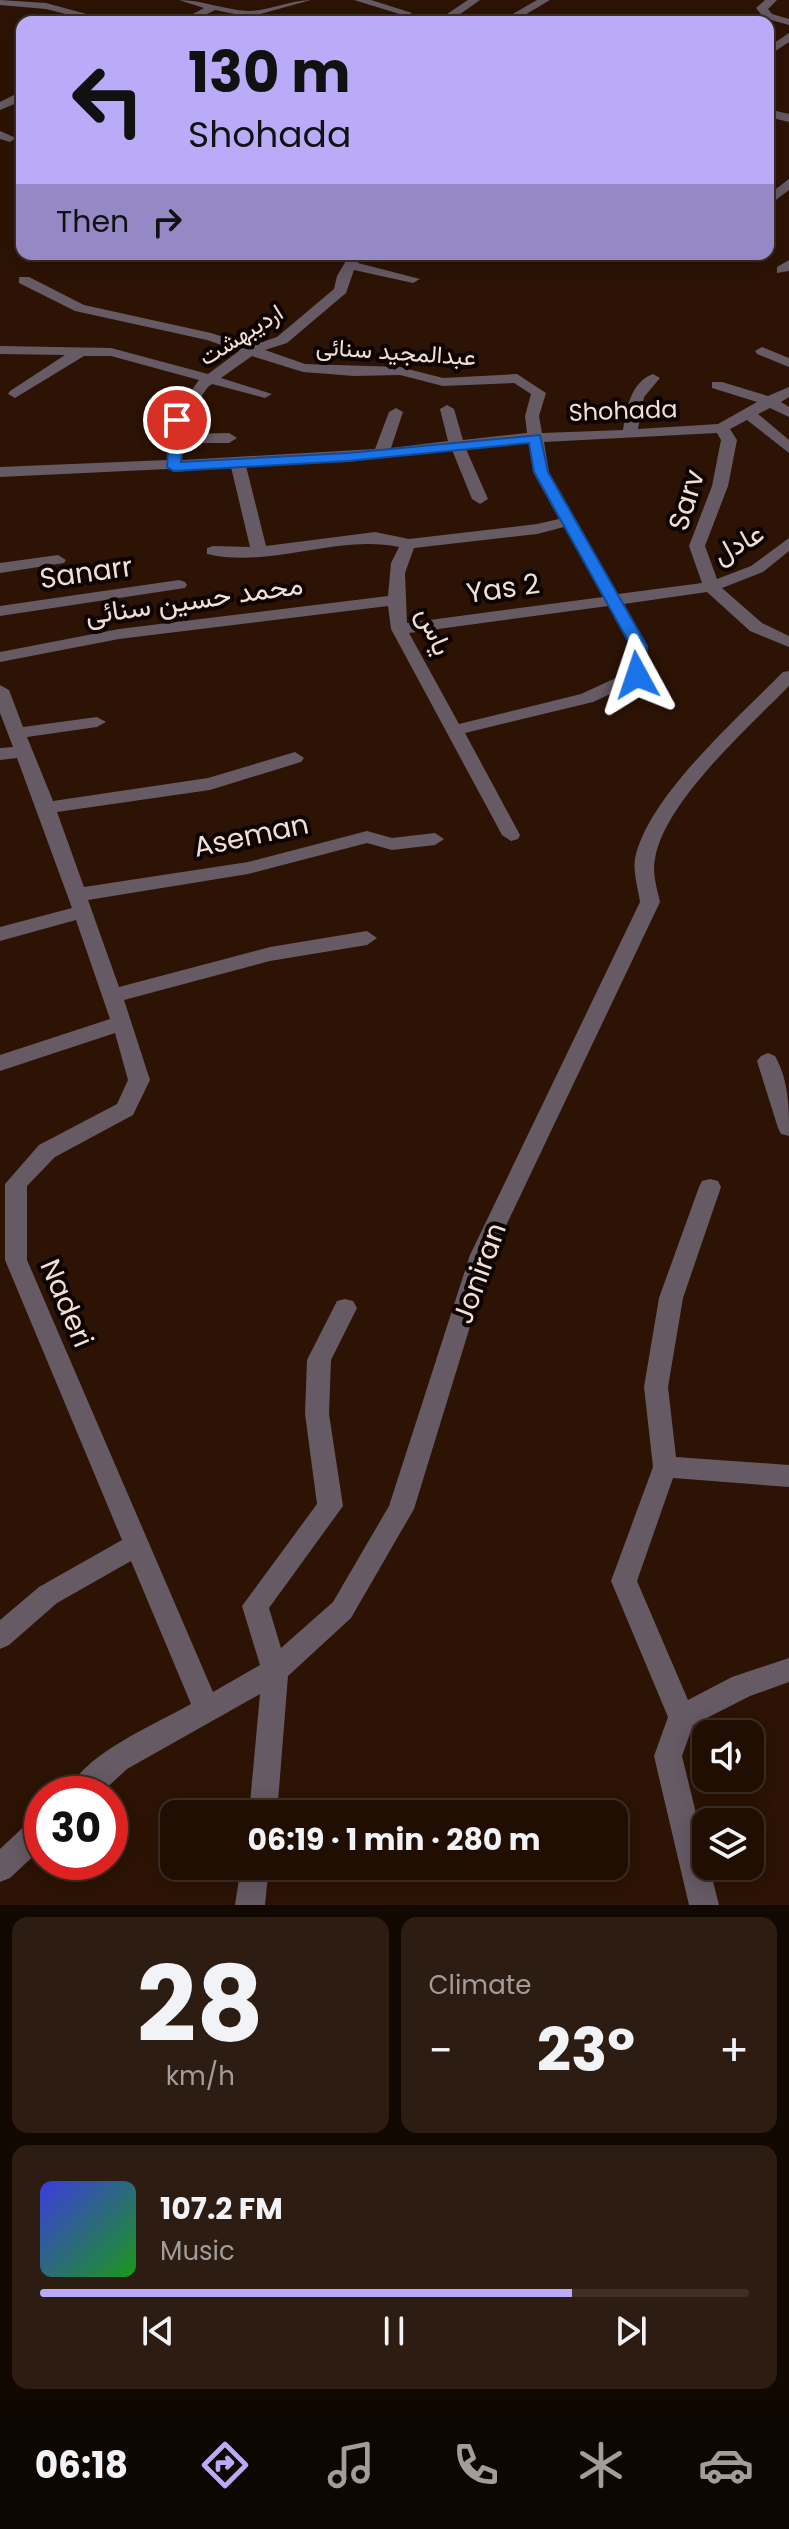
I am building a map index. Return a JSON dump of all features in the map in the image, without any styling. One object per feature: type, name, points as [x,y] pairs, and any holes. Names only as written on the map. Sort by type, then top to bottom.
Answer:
[{"type":"street","points":[[184,0],[249,14],[306,0]]},
{"type":"street","points":[[359,0],[406,13]]},
{"type":"street","points":[[450,16],[475,0]]},
{"type":"street","points":[[516,16],[545,0]]},
{"type":"street","points":[[768,16],[762,8],[772,0]]},
{"type":"street","points":[[0,2],[17,1],[86,16]]},
{"type":"street","points":[[399,16],[421,4]]},
{"type":"street","points":[[196,16],[213,7]]},
{"type":"street","points":[[112,16],[119,10]]},
{"type":"street","points":[[354,260],[413,279]]},
{"type":"street","name":"اردیبهشت","points":[[174,467],[177,420],[208,379],[249,351],[282,340],[341,290],[354,260]]},
{"type":"street","points":[[24,280],[146,342],[208,379],[265,394]]},
{"type":"street","points":[[0,350],[111,352],[146,342],[211,337],[249,351]]},
{"type":"street","name":"عبدالمجید سنائی","points":[[249,351],[303,368],[354,372],[400,371],[443,382],[517,378],[539,393],[532,416],[535,438]]},
{"type":"street","points":[[762,351],[789,363]]},
{"type":"street","points":[[15,394],[80,352]]},
{"type":"street","points":[[629,435],[637,396],[653,378]]},
{"type":"street","points":[[717,385],[771,402],[789,413]]},
{"type":"street","points":[[722,428],[789,391]]},
{"type":"street","points":[[447,409],[457,445],[480,499]]},
{"type":"street","points":[[381,453],[396,412]]},
{"type":"street","points":[[748,414],[789,448]]},
{"type":"street","name":"Shohada","points":[[0,472],[174,467],[381,453],[535,438],[722,428]]},
{"type":"street","name":"Sarv","points":[[722,428],[729,440],[720,486],[697,546],[711,587],[756,627],[789,642]]},
{"type":"street","points":[[176,439],[229,438]]},
{"type":"street","points":[[455,730],[587,698],[637,675],[639,646],[541,472],[535,438]]},
{"type":"street","points":[[238,463],[259,552]]},
{"type":"street","points":[[213,551],[259,552],[375,537],[409,544],[537,529],[569,521]]},
{"type":"street","name":"عادل","points":[[613,600],[711,587],[757,569],[789,543]]},
{"type":"street","name":"یاس","points":[[409,544],[399,556],[396,600],[399,629],[511,835]]},
{"type":"street","points":[[0,568],[58,560]]},
{"type":"street","name":"Sanarr","points":[[0,611],[179,585]]},
{"type":"street","name":"محمد حسین سنائی","points":[[0,657],[119,634],[326,606],[396,600]]},
{"type":"street","name":"Yas 2","points":[[399,629],[613,600]]},
{"type":"street","name":"Joniran","points":[[100,1776],[117,1760],[275,1671],[342,1610],[401,1509],[481,1255],[650,902],[644,859],[655,830],[697,771],[789,676]]},
{"type":"street","name":"Naderi","points":[[0,690],[46,808],[113,996],[139,1080],[125,1109],[47,1151],[16,1184],[16,1260],[206,1708]]},
{"type":"street","points":[[0,754],[20,742],[97,722]]},
{"type":"street","points":[[46,808],[210,784],[295,758]]},
{"type":"street","name":"Aseman","points":[[0,934],[80,904],[248,868],[367,837],[392,844],[435,839]]},
{"type":"street","points":[[113,996],[233,963],[330,942],[367,938]]},
{"type":"street","points":[[0,1063],[122,1023]]},
{"type":"street","points":[[768,1061],[789,1128]]},
{"type":"street","points":[[704,1905],[668,1756],[682,1717],[624,1581],[665,1467],[656,1387],[671,1298],[710,1187]]},
{"type":"street","points":[[264,1800],[275,1671],[255,1606],[330,1506],[317,1414],[319,1360],[345,1308]]},
{"type":"street","points":[[665,1467],[789,1476]]},
{"type":"street","points":[[0,1637],[48,1595],[137,1545]]},
{"type":"street","points":[[682,1717],[742,1686],[789,1670]]},
{"type":"street","points":[[0,1868],[24,1846]]},
{"type":"street","points":[[250,1905],[253,1880]]},
{"type":"route","points":[[177,420],[174,467],[348,457],[535,438],[541,472],[639,646],[637,675]]}]
